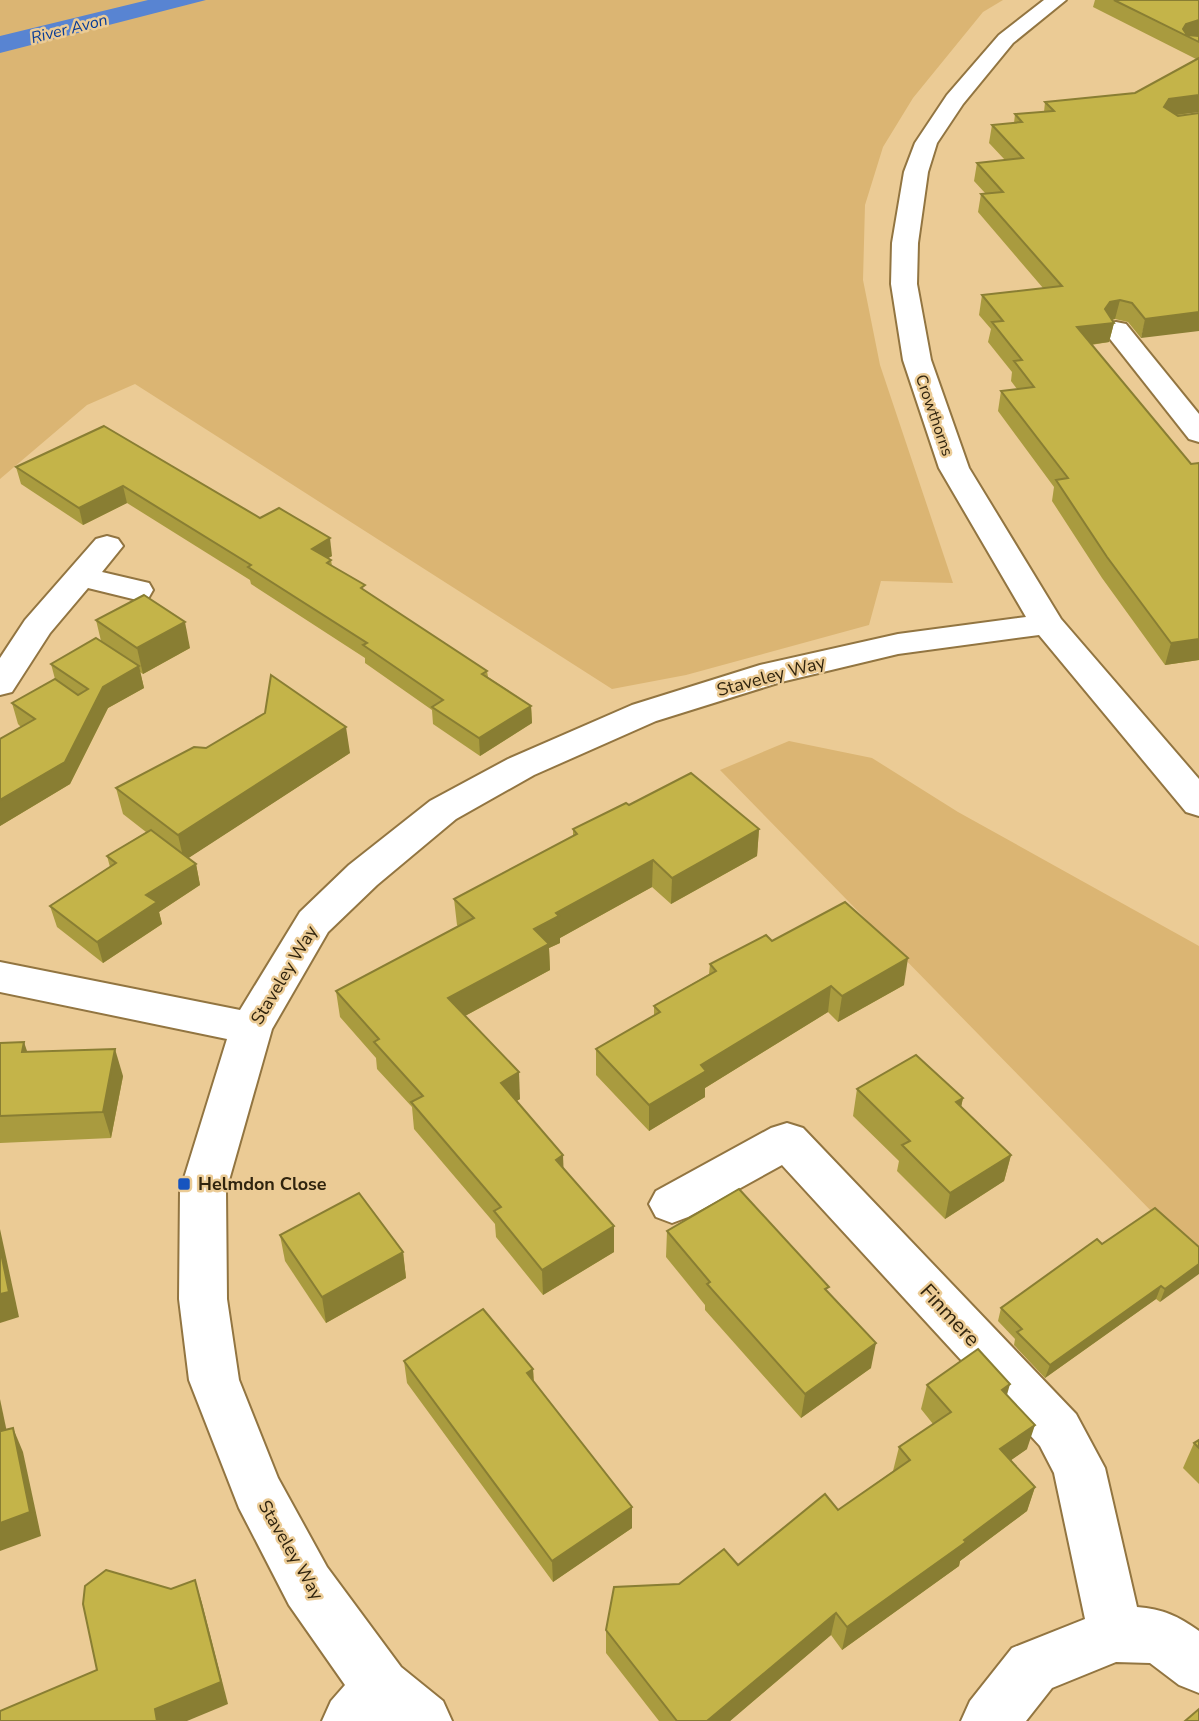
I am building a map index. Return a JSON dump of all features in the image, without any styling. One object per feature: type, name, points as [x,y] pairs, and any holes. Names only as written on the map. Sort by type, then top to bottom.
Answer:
[{"type":"street","name":"Crowthorns","points":[[1056,0],[1006,39],[955,100],[926,143],[916,172],[905,243],[904,284],[917,360],[954,468],[1047,624],[1199,803]]},
{"type":"street","points":[[1116,330],[1199,433]]},
{"type":"street","points":[[0,684],[37,627],[107,546]]},
{"type":"street","points":[[80,576],[137,590]]},
{"type":"street","name":"Staveley Way","points":[[424,1721],[366,1704],[308,1586],[257,1491],[214,1380],[203,1299],[203,1191],[251,1028],[314,922],[363,875],[443,810],[521,767],[644,713],[772,673],[898,645],[1047,624]]},
{"type":"street","points":[[0,977],[251,1028]]},
{"type":"street","name":"Finmere","points":[[672,1204],[787,1141],[1058,1430],[1079,1468],[1116,1634]]},
{"type":"street","points":[[990,1721],[1032,1668],[1116,1634],[1159,1636],[1199,1665]]},
{"type":"shaded area","points":[[0,0],[1003,0],[983,12],[913,98],[883,147],[865,205],[863,280],[880,365],[953,583],[881,581],[869,625],[686,675],[612,689],[135,384],[87,405],[0,479]]},
{"type":"shaded area","points":[[789,741],[872,758],[958,812],[1199,946],[1199,1260],[720,770]]},
{"type":"water","name":"River Avon","points":[[148,0],[206,0],[0,53],[0,36]]},
{"type":"building","points":[[1114,0],[1199,0],[1199,20],[1186,24],[1183,29],[1187,35],[1199,36],[1199,42]]},
{"type":"building","points":[[1199,58],[1199,95],[1169,99],[1164,107],[1178,116],[1199,113],[1199,312],[1145,319],[1132,303],[1120,300],[1110,302],[1105,309],[1114,323],[1077,327],[1191,464],[1199,463],[1199,639],[1171,643],[1107,557],[1056,480],[1068,478],[1001,391],[1034,387],[1014,361],[1022,360],[992,322],[1003,321],[982,295],[1062,286],[981,194],[1003,192],[977,163],[1023,158],[992,125],[1022,122],[1015,114],[1054,111],[1045,102],[1135,93]]},
{"type":"building","points":[[104,426],[260,518],[279,508],[330,538],[312,549],[331,560],[327,563],[365,585],[361,588],[487,671],[482,674],[531,706],[479,738],[432,707],[443,700],[363,645],[367,643],[248,567],[251,565],[123,486],[79,508],[16,467]]},
{"type":"building","points":[[144,595],[185,622],[137,648],[96,620]]},
{"type":"building","points":[[96,638],[139,666],[103,687],[65,762],[0,800],[0,739],[35,719],[12,703],[55,679],[78,695],[88,689],[51,664]]},
{"type":"building","points":[[271,675],[346,727],[178,835],[116,788],[194,747],[206,748],[265,713]]},
{"type":"building","points":[[691,773],[759,829],[672,878],[653,860],[556,913],[559,916],[534,929],[549,944],[448,998],[519,1072],[501,1083],[563,1155],[556,1160],[614,1226],[542,1270],[494,1211],[501,1207],[411,1102],[423,1096],[374,1042],[379,1039],[336,991],[474,918],[454,899],[577,834],[573,829],[626,803],[629,805]]},
{"type":"building","points":[[151,830],[196,864],[146,895],[157,902],[97,942],[50,906],[116,863],[107,856]]},
{"type":"building","points":[[845,902],[908,958],[842,996],[831,986],[701,1065],[706,1071],[649,1105],[596,1049],[660,1012],[654,1006],[716,971],[710,964],[766,935],[772,941]]},
{"type":"building","points":[[24,1042],[22,1052],[115,1049],[103,1112],[0,1116],[0,1043]]},
{"type":"building","points":[[916,1055],[963,1098],[956,1102],[1011,1155],[950,1193],[902,1145],[910,1141],[857,1089]]},
{"type":"building","points":[[739,1189],[829,1287],[825,1289],[876,1343],[805,1394],[707,1284],[710,1282],[667,1231]]},
{"type":"building","points":[[359,1193],[403,1252],[322,1297],[280,1235]]},
{"type":"building","points":[[1155,1208],[1199,1247],[1199,1264],[1165,1289],[1161,1286],[1050,1365],[1017,1332],[1022,1329],[1001,1308],[1097,1239],[1102,1244]]},
{"type":"building","points":[[0,1248],[9,1292],[0,1294]]},
{"type":"building","points":[[483,1309],[533,1369],[527,1373],[632,1507],[552,1561],[404,1361]]},
{"type":"building","points":[[978,1349],[1010,1384],[1002,1390],[1035,1425],[1000,1449],[1035,1487],[964,1540],[966,1542],[847,1627],[836,1613],[707,1721],[677,1721],[606,1630],[614,1587],[679,1584],[724,1549],[738,1565],[825,1494],[838,1510],[910,1460],[899,1447],[951,1412],[927,1385]]},
{"type":"building","points":[[0,1425],[1,1431],[13,1428],[30,1512],[0,1523]]},
{"type":"building","points":[[106,1570],[171,1589],[195,1580],[221,1682],[155,1709],[157,1721],[0,1721],[0,1711],[97,1670],[83,1604],[85,1586]]},
{"type":"building","points":[[1199,1709],[1199,1721],[1185,1721]]},
{"type":"place","name":"Helmdon Close","points":[[184,1184]]}]
